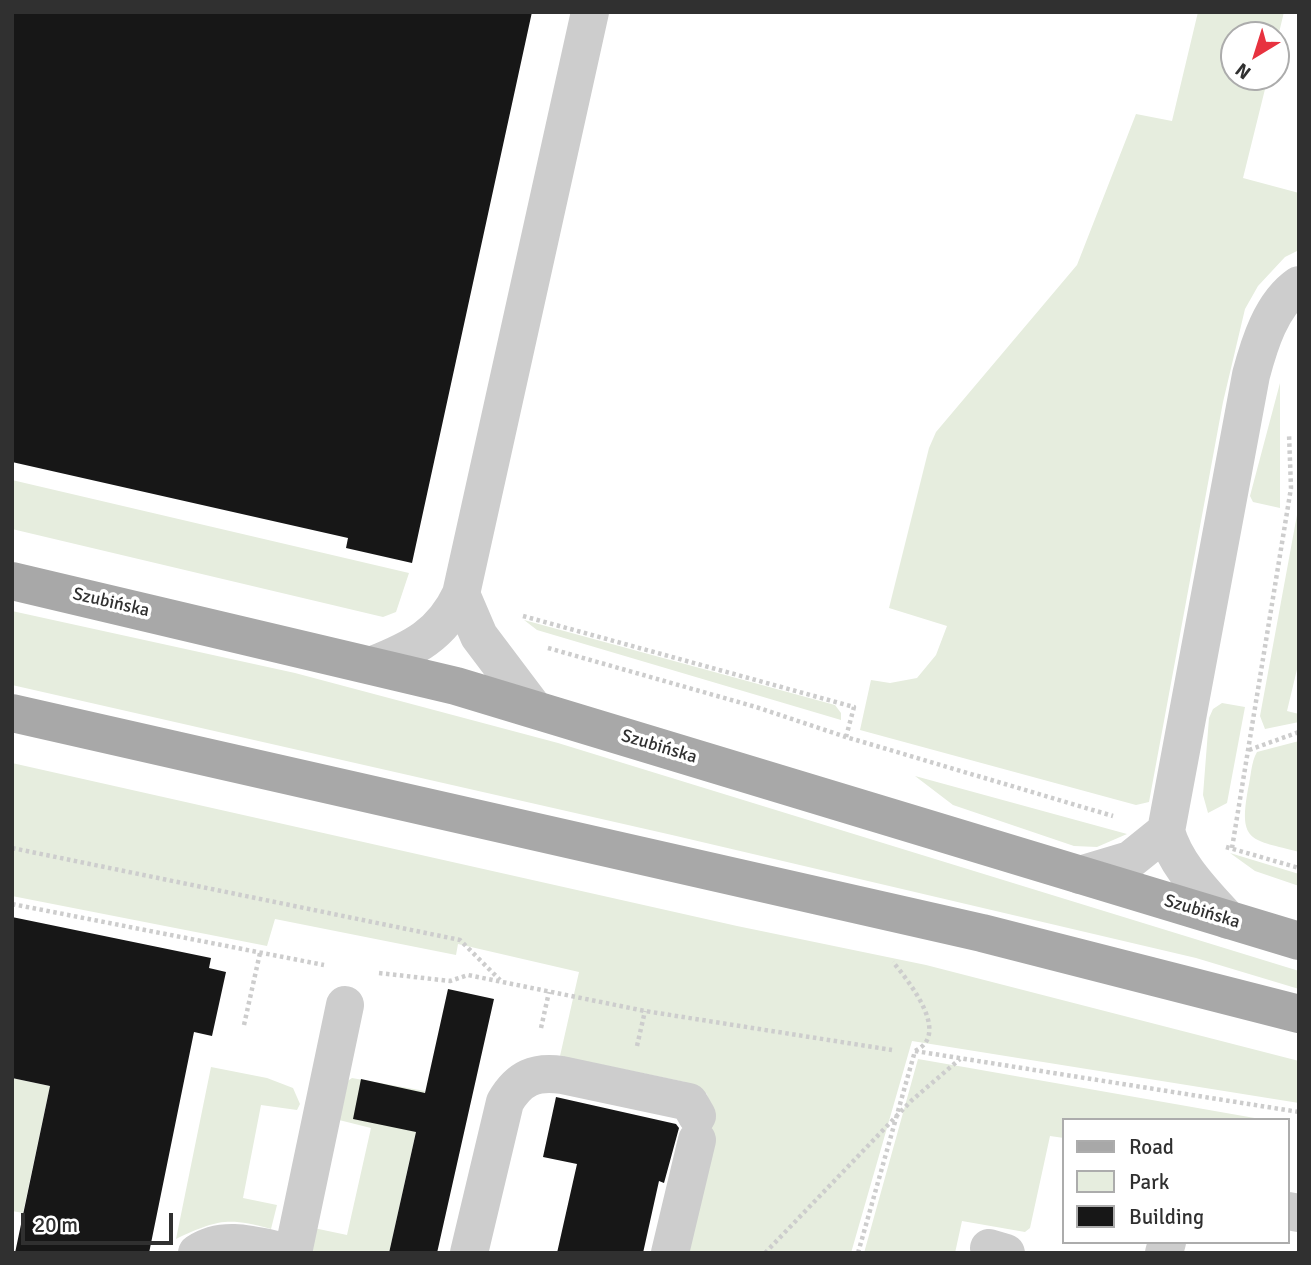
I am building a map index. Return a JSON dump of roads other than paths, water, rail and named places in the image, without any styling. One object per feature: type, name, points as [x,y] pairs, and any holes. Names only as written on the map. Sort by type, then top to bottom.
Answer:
[{"type":"main road","name":"Szubińska","points":[[12,581],[373,665],[534,709],[1299,941]]},
{"type":"main road","points":[[12,713],[982,933],[1299,1014]]},
{"type":"lane","points":[[373,665],[406,652],[433,635],[452,614],[461,594],[590,12]]},
{"type":"lane","points":[[1228,920],[1182,864],[1170,846],[1166,831],[1251,375],[1259,345],[1273,317],[1299,285]]},
{"type":"lane","points":[[461,594],[479,636],[534,709]]},
{"type":"lane","points":[[1080,875],[1130,860],[1166,831]]},
{"type":"lane","points":[[197,1253],[209,1245],[229,1241],[291,1253],[349,988]]},
{"type":"lane","points":[[469,1253],[505,1102],[515,1085],[530,1076],[546,1073],[689,1102],[697,1128],[670,1253]]}]
